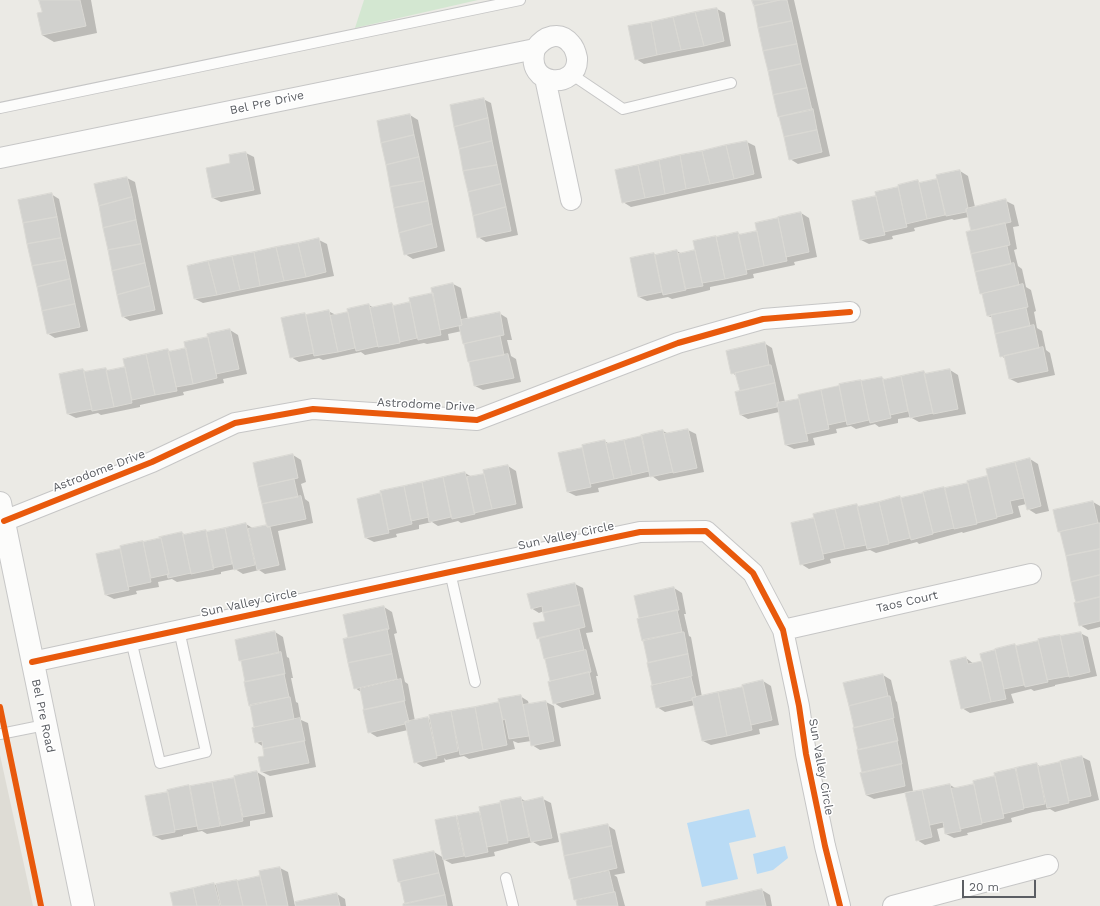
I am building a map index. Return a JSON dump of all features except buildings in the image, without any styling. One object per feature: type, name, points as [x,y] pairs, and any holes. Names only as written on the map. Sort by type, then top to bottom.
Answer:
[{"type":"main road","name":"Bel Pre Road","points":[[2,512],[83,906]]},
{"type":"street","name":"Bel Pre Drive","points":[[0,158],[535,48],[540,41],[548,37],[557,36],[572,44],[576,52],[577,60],[575,69],[571,74]]},
{"type":"street","points":[[535,48],[532,57],[534,66],[538,73],[553,81],[562,80],[571,74]]},
{"type":"street","points":[[545,78],[571,200]]},
{"type":"street","name":"Astrodome Drive","points":[[2,512],[47,503],[152,462],[235,423],[313,409],[477,420],[678,343],[763,319],[850,312]]},
{"type":"street","name":"Sun Valley Circle","points":[[32,662],[640,532],[706,531],[753,573],[783,630],[799,706],[806,754],[823,838],[840,906]]},
{"type":"street","name":"Taos Court","points":[[783,630],[1031,574]]},
{"type":"street","points":[[893,906],[1048,865]]},
{"type":"lane","points":[[0,108],[520,0]]},
{"type":"lane","points":[[571,74],[623,109],[730,84]]},
{"type":"lane","points":[[450,572],[475,682]]},
{"type":"lane","points":[[131,640],[160,763],[206,752],[179,630]]},
{"type":"lane","points":[[0,734],[45,725]]},
{"type":"lane","points":[[506,878],[512,906]]},
{"type":"shaded area","points":[[0,755],[33,906],[0,906]]},
{"type":"green space","points":[[364,0],[478,0],[355,28]]},
{"type":"water","points":[[749,809],[756,837],[729,843],[738,879],[702,887],[687,823]]},
{"type":"water","points":[[785,846],[788,858],[773,870],[757,874],[753,854]]},
{"type":"cycle path","points":[[4,521],[152,462],[235,423],[313,409],[477,420],[678,343],[763,319],[850,312]]},
{"type":"cycle path","points":[[32,662],[640,532],[706,531],[753,573],[783,630],[799,706],[806,754],[825,846],[840,906]]},
{"type":"cycle path","points":[[0,707],[41,906]]}]
